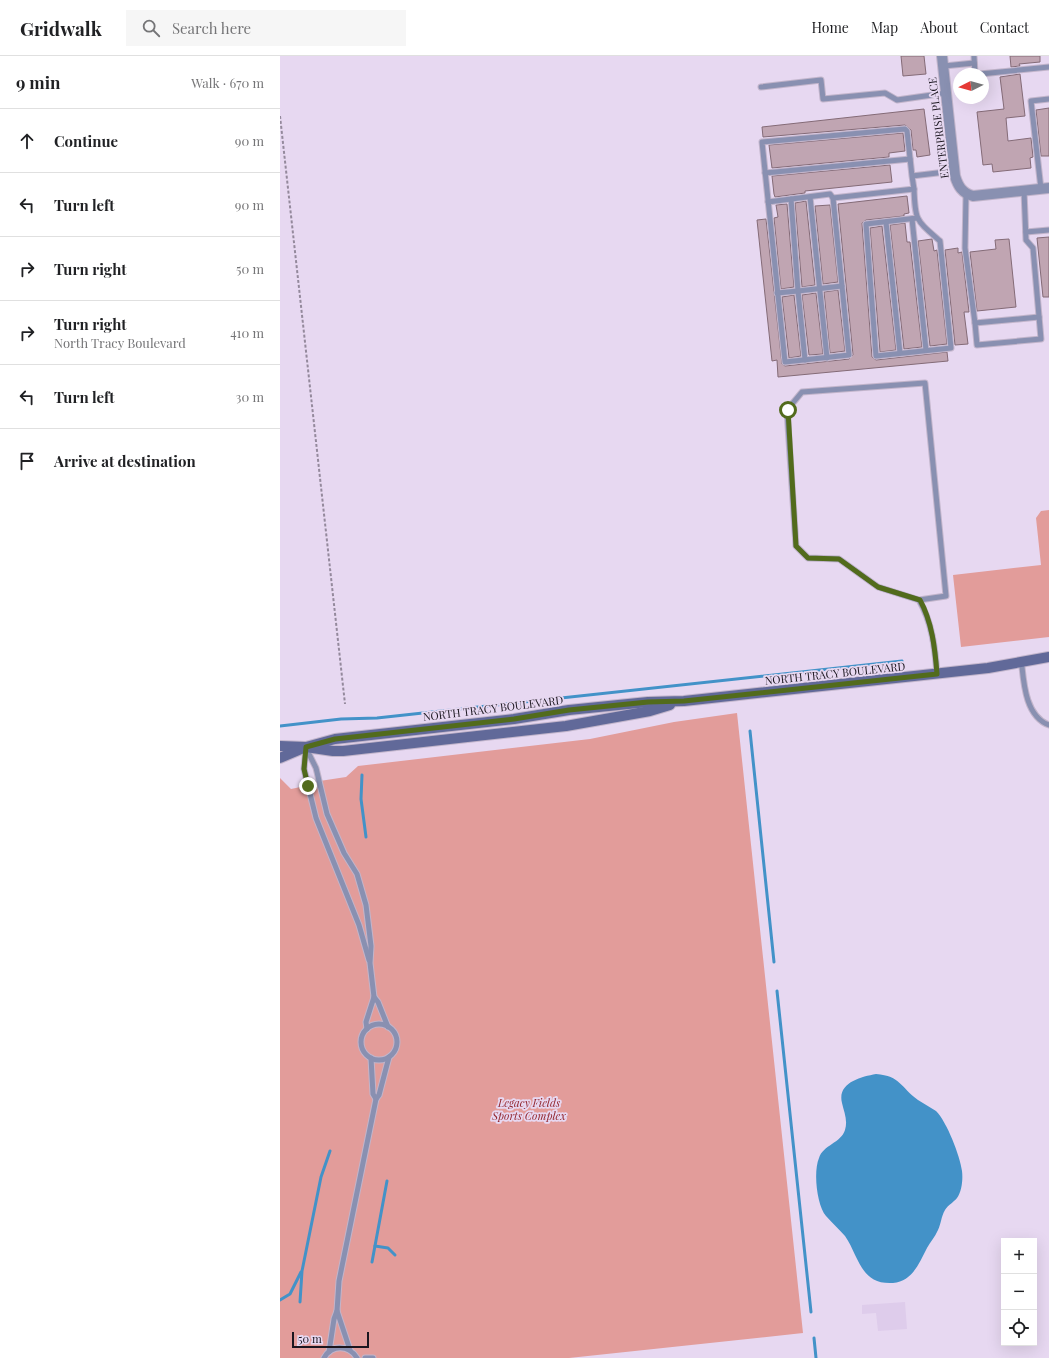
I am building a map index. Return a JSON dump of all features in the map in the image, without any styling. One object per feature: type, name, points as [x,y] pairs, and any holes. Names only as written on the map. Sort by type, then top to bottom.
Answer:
[{"type":"main road","name":"NORTH TRACY BOULEVARD","points":[[280,758],[306,747],[335,739],[514,719],[569,710],[648,702],[684,701],[937,674],[988,668],[1049,657]]},
{"type":"main road","name":"NORTH TRACY BOULEVARD","points":[[988,668],[1022,667],[1049,664]]},
{"type":"main road","name":"NORTH TRACY BOULEVARD","points":[[280,746],[343,751],[566,726],[650,710],[684,701]]},
{"type":"street","name":"ENTERPRISE PLACE","points":[[943,61],[954,171],[958,185],[966,194]]},
{"type":"street","points":[[966,194],[973,196],[1045,188]]},
{"type":"lane","points":[[974,56],[974,68]]},
{"type":"lane","points":[[943,61],[974,63]]},
{"type":"lane","points":[[989,73],[1049,67]]},
{"type":"lane","points":[[761,88],[821,80],[823,99],[885,93],[897,100],[946,93]]},
{"type":"lane","points":[[1045,188],[1031,101],[1049,99]]},
{"type":"lane","points":[[768,202],[830,194],[833,198],[849,355],[784,362],[777,293],[762,142],[905,129],[914,189],[914,218],[926,350]]},
{"type":"lane","points":[[765,173],[910,159]]},
{"type":"lane","points":[[912,176],[954,171]]},
{"type":"lane","points":[[833,198],[914,189]]},
{"type":"lane","points":[[966,194],[965,248],[977,345],[1041,339],[1032,248],[1026,240],[1024,191]]},
{"type":"lane","points":[[810,197],[827,358]]},
{"type":"lane","points":[[791,199],[805,360]]},
{"type":"lane","points":[[914,218],[940,241],[951,348],[876,356],[866,224],[914,218]]},
{"type":"lane","points":[[886,222],[900,353]]},
{"type":"lane","points":[[1026,232],[1049,230]]},
{"type":"lane","points":[[777,293],[842,286]]},
{"type":"lane","points":[[975,323],[1039,317]]},
{"type":"lane","points":[[920,600],[946,596],[926,383],[802,392],[788,410],[796,546],[808,558],[839,559],[878,587],[920,600],[927,614],[935,653],[937,674]]},
{"type":"lane","points":[[1022,667],[1025,694],[1037,717],[1049,725]]},
{"type":"lane","points":[[306,747],[304,769],[316,818],[354,913],[370,963]]},
{"type":"lane","points":[[306,747],[316,768],[323,798],[335,833],[344,853],[357,874],[363,890],[371,946],[370,963],[374,997],[366,1022],[367,1029]]},
{"type":"lane","points":[[329,1352],[334,1319],[337,1311],[341,1263],[376,1099],[379,1095],[389,1057],[396,1046],[395,1035],[388,1027],[378,1002],[374,997]]},
{"type":"lane","points":[[388,1027],[377,1024],[367,1029],[363,1033],[361,1044],[363,1050],[371,1058],[384,1059],[389,1057]]},
{"type":"lane","points":[[371,1058],[370,1065],[373,1074],[373,1094],[376,1099]]},
{"type":"lane","points":[[337,1311],[350,1350],[357,1358]]},
{"type":"lane","points":[[324,1358],[329,1352],[339,1347],[350,1350]]},
{"type":"lane","points":[[365,1358],[373,1358]]},
{"type":"path","points":[[280,116],[345,704]]},
{"type":"shaded area","points":[[905,1302],[907,1329],[878,1331],[876,1313],[862,1314],[862,1305]]},
{"type":"green space","points":[[1049,510],[1049,637],[961,647],[953,575],[1041,565],[1036,518],[1041,511]]},
{"type":"green space","name":"Legacy Fields Sports Complex","points":[[737,713],[803,1333],[569,1358],[280,1358],[280,778],[291,789],[310,785],[312,780],[313,782],[346,777],[358,766],[590,739],[674,722]]},
{"type":"water","points":[[876,1074],[891,1077],[896,1080],[918,1100],[936,1111],[944,1123],[952,1140],[959,1157],[962,1174],[962,1185],[959,1195],[945,1210],[937,1233],[918,1265],[906,1279],[893,1283],[882,1282],[874,1279],[862,1268],[845,1236],[828,1219],[823,1211],[818,1197],[816,1180],[817,1164],[821,1154],[840,1138],[845,1130],[846,1119],[841,1096],[843,1090],[851,1082],[857,1079]]},
{"type":"building","points":[[901,56],[924,56],[926,74],[903,76]]},
{"type":"building","points":[[1010,56],[1040,56],[1040,62],[1019,64],[1020,66],[1011,67]]},
{"type":"building","points":[[1020,74],[1025,116],[1006,118],[1008,141],[1031,138],[1033,157],[1030,158],[1031,168],[993,172],[992,164],[983,165],[977,112],[1004,109],[1000,77]]},
{"type":"building","points":[[1049,108],[1049,156],[1041,156],[1036,110]]},
{"type":"building","points":[[924,109],[930,155],[917,157],[916,150],[913,150],[911,130],[905,125],[763,137],[762,127]]},
{"type":"building","points":[[903,133],[905,151],[889,153],[889,157],[772,168],[769,145]]},
{"type":"building","points":[[890,165],[892,182],[805,191],[805,193],[775,197],[774,194],[772,176]]},
{"type":"building","points":[[907,196],[909,213],[904,214],[904,216],[866,220],[862,223],[872,357],[876,360],[947,352],[948,361],[778,377],[777,360],[772,361],[757,220],[766,219],[782,364],[785,366],[849,359],[853,355],[838,204]]},
{"type":"building","points":[[806,201],[815,285],[802,287],[795,203]]},
{"type":"building","points":[[787,204],[794,287],[781,289],[774,218],[778,217],[776,205]]},
{"type":"building","points":[[830,205],[838,282],[823,284],[815,206]]},
{"type":"building","points":[[905,223],[907,242],[910,242],[922,347],[904,349],[890,225]]},
{"type":"building","points":[[882,226],[896,350],[880,352],[870,228]]},
{"type":"building","points":[[1049,237],[1049,297],[1043,297],[1037,238]]},
{"type":"building","points":[[932,239],[934,251],[937,250],[947,344],[930,346],[918,241]]},
{"type":"building","points":[[1009,239],[1016,307],[977,311],[970,252],[996,249],[995,240]]},
{"type":"building","points":[[958,248],[958,253],[962,252],[969,312],[964,312],[968,344],[955,345],[945,250]]},
{"type":"building","points":[[838,290],[845,351],[830,353],[824,292]]},
{"type":"building","points":[[816,293],[823,354],[809,355],[802,295]]},
{"type":"building","points":[[794,295],[801,356],[789,358],[782,297]]},
{"type":"waterway","points":[[280,726],[341,719],[377,718],[902,661]]},
{"type":"waterway","points":[[750,731],[774,962]]},
{"type":"waterway","points":[[362,775],[361,799],[366,837]]},
{"type":"waterway","points":[[777,991],[811,1312]]},
{"type":"waterway","points":[[300,1302],[302,1271],[321,1177],[330,1151]]},
{"type":"waterway","points":[[372,1262],[387,1181]]},
{"type":"waterway","points":[[375,1246],[388,1248],[395,1255]]},
{"type":"waterway","points":[[280,1300],[290,1294],[301,1272]]},
{"type":"waterway","points":[[814,1338],[816,1358]]},
{"type":"route","points":[[308,786],[304,769],[306,747],[335,739],[514,719],[569,710],[648,702],[684,701],[937,674],[935,653],[927,614],[920,600],[878,587],[839,559],[808,558],[796,546],[788,410]]}]
